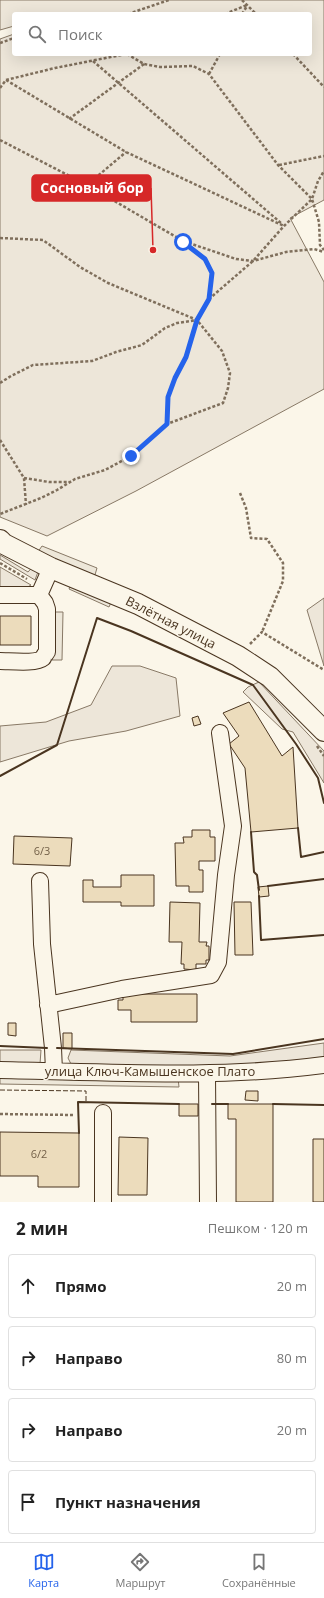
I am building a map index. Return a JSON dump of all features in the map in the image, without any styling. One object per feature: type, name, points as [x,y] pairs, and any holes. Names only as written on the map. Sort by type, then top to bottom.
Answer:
[{"type":"main road","name":"Взлётная улица","points":[[0,540],[50,568],[138,604],[238,656],[270,677],[320,737]]},
{"type":"street","points":[[0,661],[30,661],[43,658],[46,652],[47,609],[40,592],[50,568]]},
{"type":"street","points":[[0,595],[40,592]]},
{"type":"street","points":[[48,1005],[122,989],[211,976],[218,962],[226,875],[233,826],[220,733]]},
{"type":"street","points":[[40,881],[42,944],[54,1071]]},
{"type":"street","name":"улица Ключ-Камышенское Плато","points":[[0,1070],[207,1074],[280,1070],[324,1064]]},
{"type":"street","points":[[207,1074],[208,1202]]},
{"type":"street","points":[[103,1113],[103,1202]]},
{"type":"path","points":[[134,12],[169,0]]},
{"type":"path","points":[[242,0],[254,12]]},
{"type":"path","points":[[230,12],[247,5]]},
{"type":"path","points":[[243,12],[247,5]]},
{"type":"path","points":[[0,43],[12,39]]},
{"type":"path","points":[[0,88],[6,80],[54,68],[116,56]]},
{"type":"path","points":[[129,56],[144,64],[160,67],[193,66],[209,74],[278,165],[312,199],[319,222],[320,245],[324,251]]},
{"type":"path","points":[[209,74],[219,56]]},
{"type":"path","points":[[295,56],[324,87]]},
{"type":"path","points":[[93,61],[284,226]]},
{"type":"path","points":[[69,118],[144,64]]},
{"type":"path","points":[[6,80],[126,152],[284,226]]},
{"type":"path","points":[[0,140],[87,185],[183,242],[205,259],[212,273],[209,299]]},
{"type":"path","points":[[87,185],[126,152]]},
{"type":"path","points":[[278,165],[324,156]]},
{"type":"path","points":[[167,424],[168,397],[175,378],[186,357],[197,320],[209,299],[253,261],[284,226],[312,199],[318,181],[324,171]]},
{"type":"path","points":[[0,238],[42,240],[80,267],[108,283],[197,320],[222,351],[230,373],[228,388],[223,403],[167,424],[131,456],[105,470],[75,478],[57,490],[26,505],[0,514]]},
{"type":"path","points":[[183,242],[236,259],[253,261],[286,252],[314,249],[324,251]]},
{"type":"path","points":[[0,383],[33,365],[92,361],[116,352],[142,345],[165,328],[177,322],[197,320]]},
{"type":"path","points":[[0,440],[24,478],[26,505]]},
{"type":"path","points":[[24,478],[49,482],[71,482]]},
{"type":"path","points":[[238,656],[262,632],[283,581],[283,563],[267,539],[251,538],[246,508],[240,493]]},
{"type":"path","points":[[0,563],[40,592]]},
{"type":"path","points":[[262,632],[274,641],[324,670]]},
{"type":"path","points":[[320,737],[324,756]]},
{"type":"path","points":[[0,1114],[73,1115]]},
{"type":"shaded area","points":[[0,0],[324,0],[324,200],[290,218],[324,282],[324,389],[136,491],[47,536],[0,517],[0,39],[12,35],[12,56],[312,56],[312,12],[12,12],[12,27],[0,30]]},
{"type":"shaded area","points":[[42,546],[97,568],[92,585],[33,559]]},
{"type":"shaded area","points":[[0,555],[28,572],[36,563],[39,569],[35,580],[0,559]]},
{"type":"shaded area","points":[[0,567],[31,585],[26,588],[0,587]]},
{"type":"shaded area","points":[[73,580],[113,598],[109,607],[69,589]]},
{"type":"shaded area","points":[[324,598],[324,666],[307,610]]},
{"type":"shaded area","points":[[52,612],[63,612],[62,660],[52,660]]},
{"type":"shaded area","points":[[112,666],[140,666],[176,678],[180,716],[126,731],[69,741],[0,762],[0,726],[46,722],[91,705]]},
{"type":"shaded area","points":[[259,682],[324,751],[324,783],[293,732],[282,729],[243,692],[248,687]]},
{"type":"shaded area","points":[[324,1043],[324,1059],[277,1066],[72,1066],[68,1058],[71,1050],[230,1056]]},
{"type":"shaded area","points":[[0,1050],[41,1050],[40,1064],[0,1063]]},
{"type":"shaded area","points":[[0,1074],[178,1078],[179,1087],[0,1084]]},
{"type":"building","points":[[0,616],[31,616],[31,645],[0,645]]},
{"type":"building","points":[[249,702],[282,756],[293,747],[298,828],[251,832],[245,768],[229,744],[239,736],[223,713]]},
{"type":"building","points":[[198,716],[201,724],[194,726],[192,718]]},
{"type":"building","points":[[192,830],[210,830],[210,837],[215,837],[215,861],[199,861],[199,870],[203,870],[203,892],[189,892],[189,886],[176,886],[175,843],[184,843],[183,837],[192,837]]},
{"type":"building","points":[[14,836],[72,838],[70,866],[13,864]]},
{"type":"building","points":[[121,875],[154,875],[154,906],[121,906],[121,902],[83,902],[83,880],[93,880],[93,887],[121,887]]},
{"type":"building","points":[[268,886],[269,896],[259,897],[258,887]]},
{"type":"building","points":[[170,902],[200,903],[199,942],[207,942],[206,946],[209,946],[209,960],[206,960],[206,964],[196,964],[196,970],[184,969],[184,964],[181,964],[182,942],[169,942]]},
{"type":"building","points":[[234,902],[251,902],[253,955],[235,955]]},
{"type":"building","points":[[123,994],[197,994],[197,1022],[131,1022],[131,1010],[118,1010],[118,1000],[123,1000]]},
{"type":"building","points":[[8,1023],[16,1023],[16,1036],[8,1035]]},
{"type":"building","points":[[63,1033],[72,1033],[72,1049],[63,1048]]},
{"type":"building","points":[[246,1091],[258,1091],[258,1101],[245,1100]]},
{"type":"building","points":[[179,1104],[198,1104],[198,1116],[179,1116]]},
{"type":"building","points":[[228,1104],[273,1104],[273,1202],[236,1202],[236,1119],[228,1119]]},
{"type":"building","points":[[0,1132],[79,1133],[79,1187],[38,1187],[38,1176],[0,1176]]},
{"type":"building","points":[[119,1137],[148,1138],[147,1195],[118,1195]]},
{"type":"building","points":[[313,1139],[324,1139],[324,1202],[313,1202]]},
{"type":"fence","points":[[0,1090],[86,1091],[86,1102]]},
{"type":"wall","points":[[0,776],[57,745],[97,618],[131,631],[253,685],[296,744],[318,778],[324,803]]},
{"type":"wall","points":[[298,828],[301,857],[324,852]]},
{"type":"wall","points":[[251,832],[254,872],[257,875],[259,890]]},
{"type":"wall","points":[[268,886],[324,879]]},
{"type":"wall","points":[[259,896],[261,940],[324,935]]},
{"type":"wall","points":[[57,1048],[233,1054],[324,1039]]},
{"type":"wall","points":[[0,1046],[47,1048]]},
{"type":"wall","points":[[79,1133],[78,1102],[179,1104]]},
{"type":"wall","points":[[212,1104],[228,1104]]},
{"type":"wall","points":[[273,1104],[324,1105]]},
{"type":"place","name":"Сосновый бор","points":[[153,250]]},
{"type":"route","points":[[131,456],[167,424],[168,397],[175,378],[186,357],[197,320],[209,299],[212,273],[205,259],[183,242]]}]
